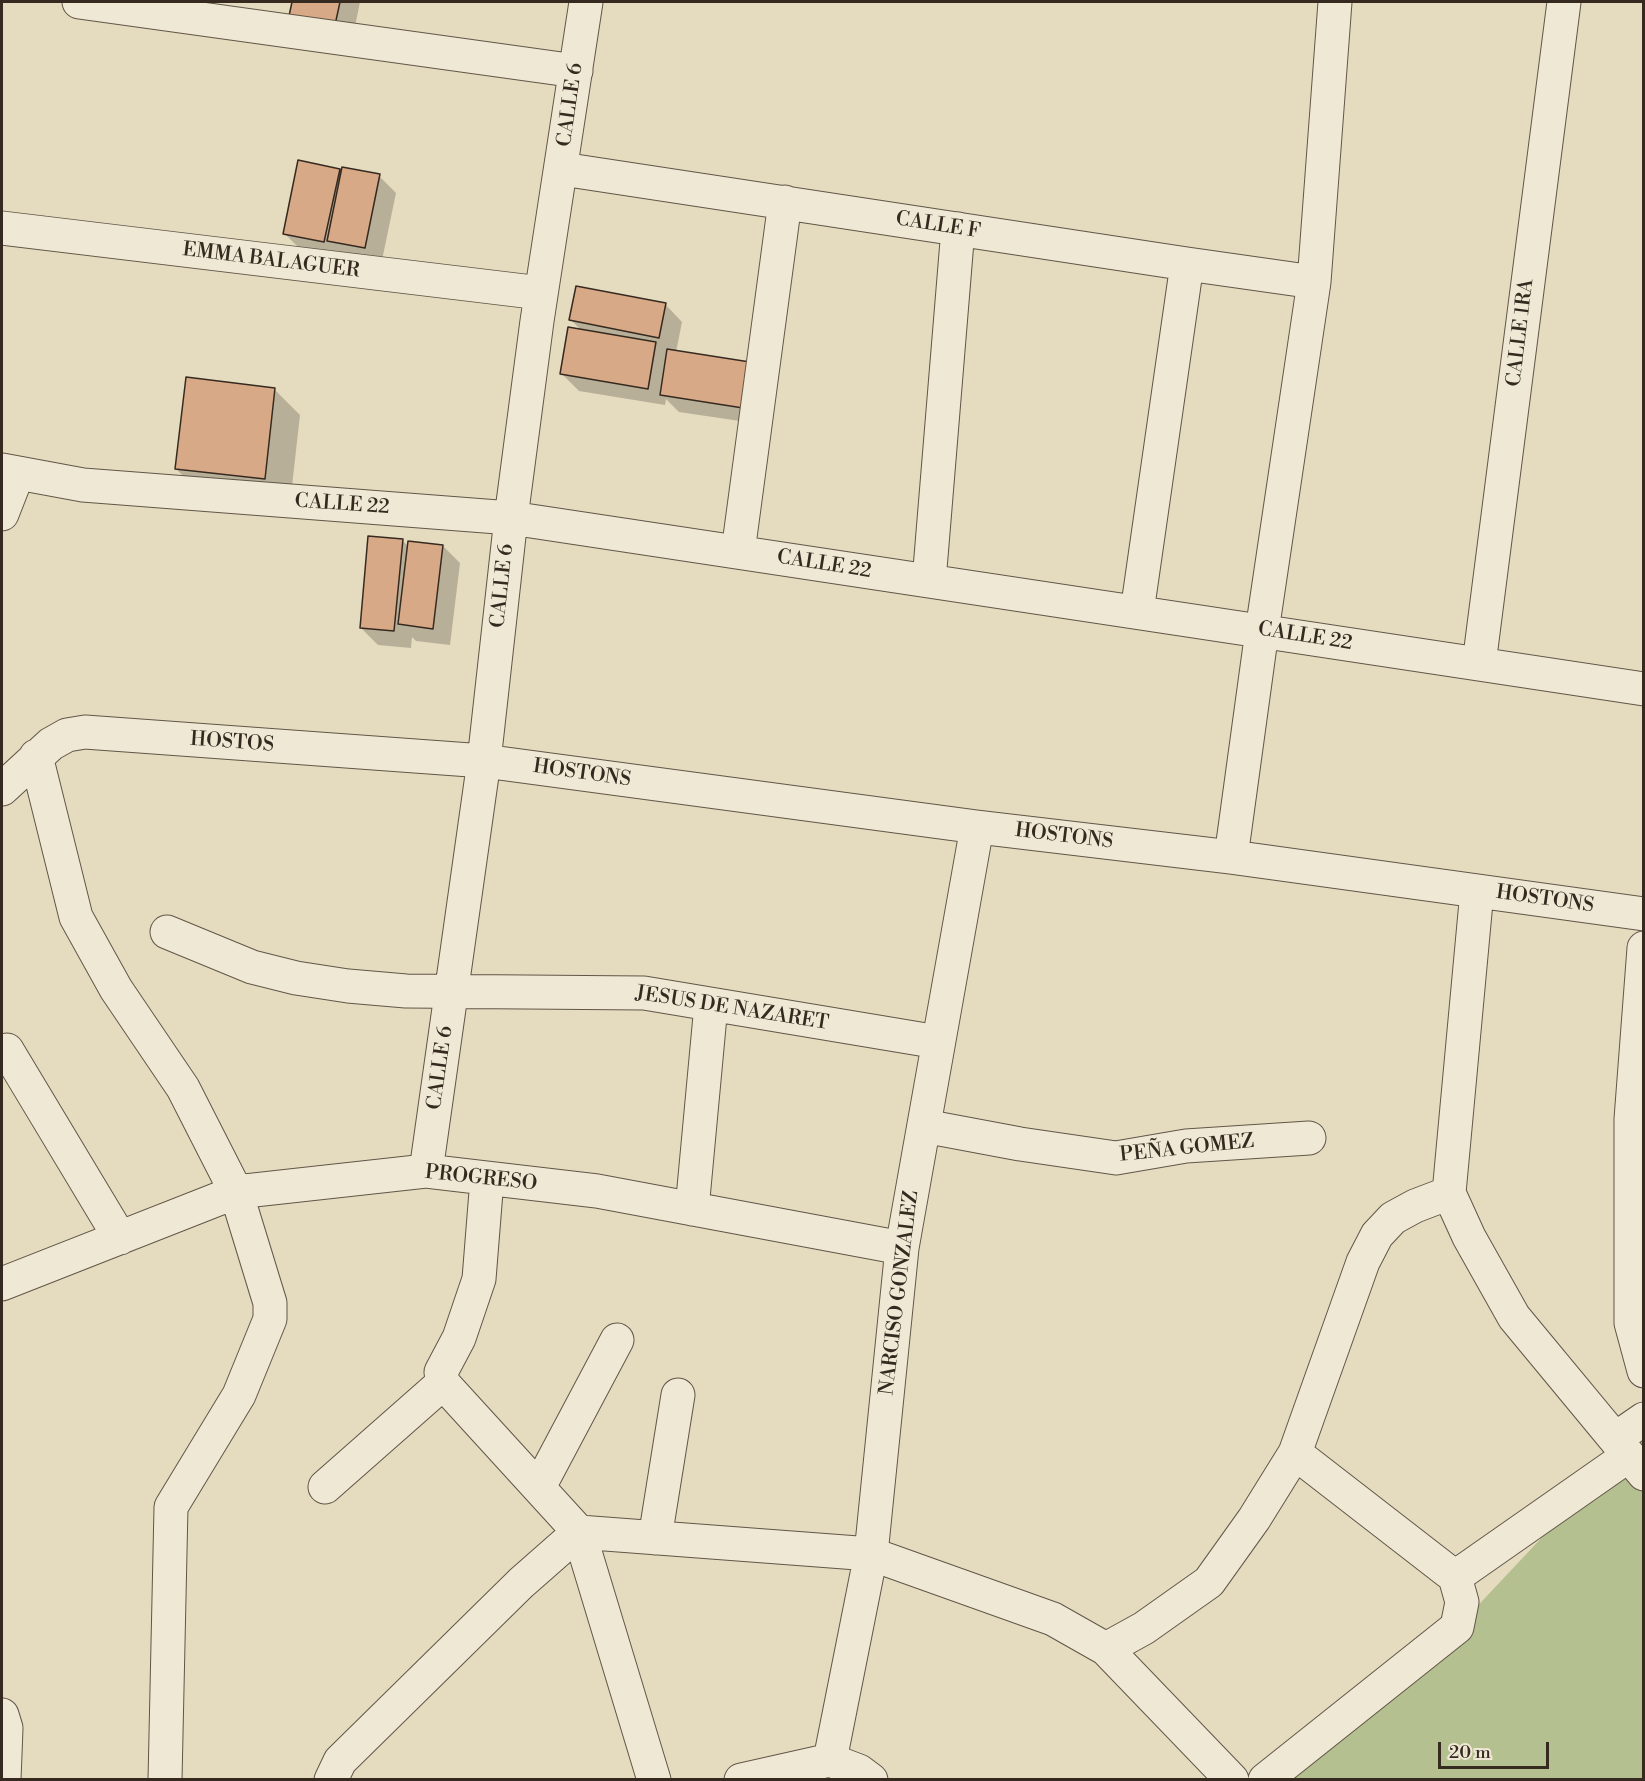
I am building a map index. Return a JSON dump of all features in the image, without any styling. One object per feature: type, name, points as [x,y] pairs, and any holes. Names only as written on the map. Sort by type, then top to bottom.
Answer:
[{"type":"street","points":[[79,2],[576,71]]},
{"type":"street","name":"CALLE 6","points":[[426,1171],[484,761],[511,518],[541,293],[562,169],[586,2]]},
{"type":"street","points":[[1231,857],[1314,282],[1335,2]]},
{"type":"street","name":"CALLE 1RA","points":[[1479,663],[1564,2]]},
{"type":"street","name":"CALLE F","points":[[562,169],[1314,282]]},
{"type":"street","points":[[738,552],[785,202]]},
{"type":"street","name":"EMMA BALAGUER","points":[[2,228],[541,293]]},
{"type":"street","points":[[929,581],[958,229]]},
{"type":"street","points":[[1137,612],[1187,264]]},
{"type":"street","points":[[2,514],[10,472]]},
{"type":"street","name":"CALLE 22","points":[[10,472],[83,485],[511,518],[1644,688]]},
{"type":"street","name":"HOSTOS","points":[[2,789],[51,744],[67,735],[85,732],[484,761]]},
{"type":"street","points":[[36,756],[76,917],[116,988],[183,1088],[236,1192],[270,1303],[270,1319],[239,1395],[171,1507],[165,1779]]},
{"type":"street","name":"HOSTONS","points":[[484,761],[1231,857],[1644,914]]},
{"type":"street","name":"NARCISO GONZALEZ","points":[[830,1760],[872,1554],[902,1248],[977,826]]},
{"type":"street","points":[[1478,891],[1449,1193],[1469,1237],[1514,1317],[1629,1456]]},
{"type":"street","name":"JESUS DE NAZARET","points":[[167,932],[252,967],[296,978],[348,986],[406,991],[644,993],[938,1042]]},
{"type":"street","points":[[1644,948],[1637,1119],[1638,1322],[1644,1371]]},
{"type":"street","points":[[692,1209],[711,1005]]},
{"type":"street","points":[[7,1050],[120,1238]]},
{"type":"street","name":"PEÑA GOMEZ","points":[[924,1126],[1020,1144],[1116,1158],[1186,1146],[1309,1138]]},
{"type":"street","name":"PROGRESO","points":[[2,1284],[236,1192],[426,1171],[597,1191],[902,1248]]},
{"type":"street","points":[[487,1179],[479,1279],[459,1338],[441,1372],[444,1383],[579,1532],[654,1779]]},
{"type":"street","points":[[1106,1649],[1144,1628],[1209,1582],[1254,1519],[1295,1453],[1363,1263],[1377,1235],[1393,1218],[1415,1206],[1449,1193]]},
{"type":"street","points":[[539,1488],[617,1340]]},
{"type":"street","points":[[325,1486],[444,1383]]},
{"type":"street","points":[[655,1539],[678,1395]]},
{"type":"street","points":[[1455,1577],[1629,1456],[1644,1419]]},
{"type":"street","points":[[1265,1779],[1457,1627],[1461,1602],[1455,1577],[1295,1453]]},
{"type":"street","points":[[331,1779],[340,1761],[521,1583],[579,1532],[872,1554],[1053,1619],[1106,1649],[1232,1779]]},
{"type":"street","points":[[2,1715],[6,1728],[4,1779]]},
{"type":"street","points":[[741,1779],[830,1760],[859,1771],[871,1779]]},
{"type":"green space","points":[[1643,1430],[1643,1779],[1293,1780],[1389,1700]]},
{"type":"building","points":[[292,2],[340,2],[335,25],[289,16]]},
{"type":"building","points":[[298,160],[340,169],[324,242],[283,234]]},
{"type":"building","points":[[342,167],[380,174],[365,248],[327,241]]},
{"type":"building","points":[[576,286],[666,303],[659,338],[569,320]]},
{"type":"building","points":[[568,327],[656,342],[648,389],[560,374]]},
{"type":"building","points":[[667,349],[750,362],[743,408],[660,395]]},
{"type":"building","points":[[186,377],[275,388],[265,479],[175,469]]},
{"type":"building","points":[[368,536],[403,539],[394,631],[360,628]]},
{"type":"building","points":[[408,541],[443,545],[433,629],[398,624]]}]
